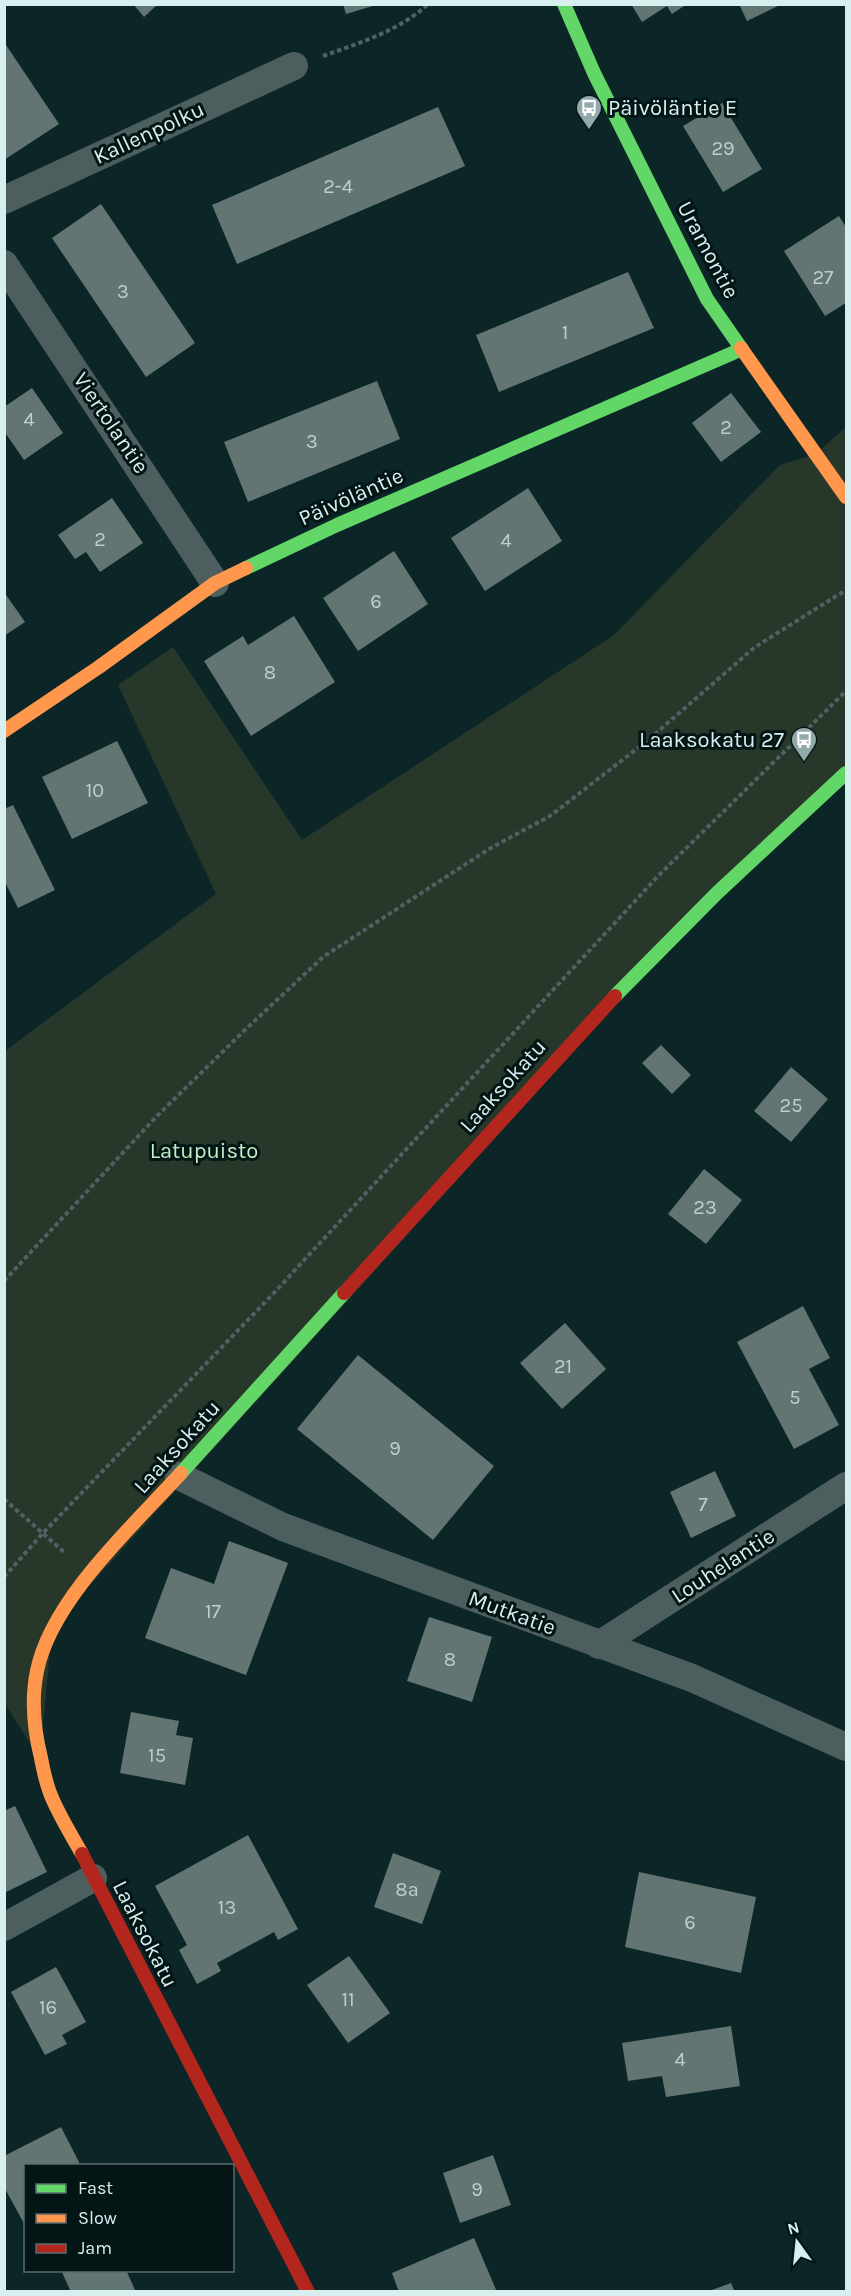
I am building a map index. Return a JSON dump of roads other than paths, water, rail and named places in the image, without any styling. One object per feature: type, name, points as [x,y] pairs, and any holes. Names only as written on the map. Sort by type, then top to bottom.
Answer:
[{"type":"street","name":"Uramontie","points":[[564,4],[594,74],[707,299],[846,496]]},
{"type":"street","name":"Kallenpolku","points":[[4,200],[294,66]]},
{"type":"street","name":"Viertolantie","points":[[4,264],[215,583]]},
{"type":"street","name":"Päivöläntie","points":[[4,731],[99,667],[215,583],[337,525],[741,348]]},
{"type":"street","name":"Laaksokatu","points":[[308,2292],[50,1793],[35,1732],[32,1694],[37,1664],[52,1627],[88,1576],[588,1023],[717,893],[846,772]]},
{"type":"street","name":"Mutkatie","points":[[179,1476],[283,1527],[692,1678],[846,1747]]},
{"type":"street","name":"Louhelantie","points":[[599,1645],[846,1486]]},
{"type":"street","points":[[4,1927],[93,1878]]},
{"type":"place","name":"Päivöläntie E","points":[[589,131]]},
{"type":"place","name":"Laaksokatu 27","points":[[804,763]]},
{"type":"park label","name":"Latupuisto","points":[[204,1151]]}]
